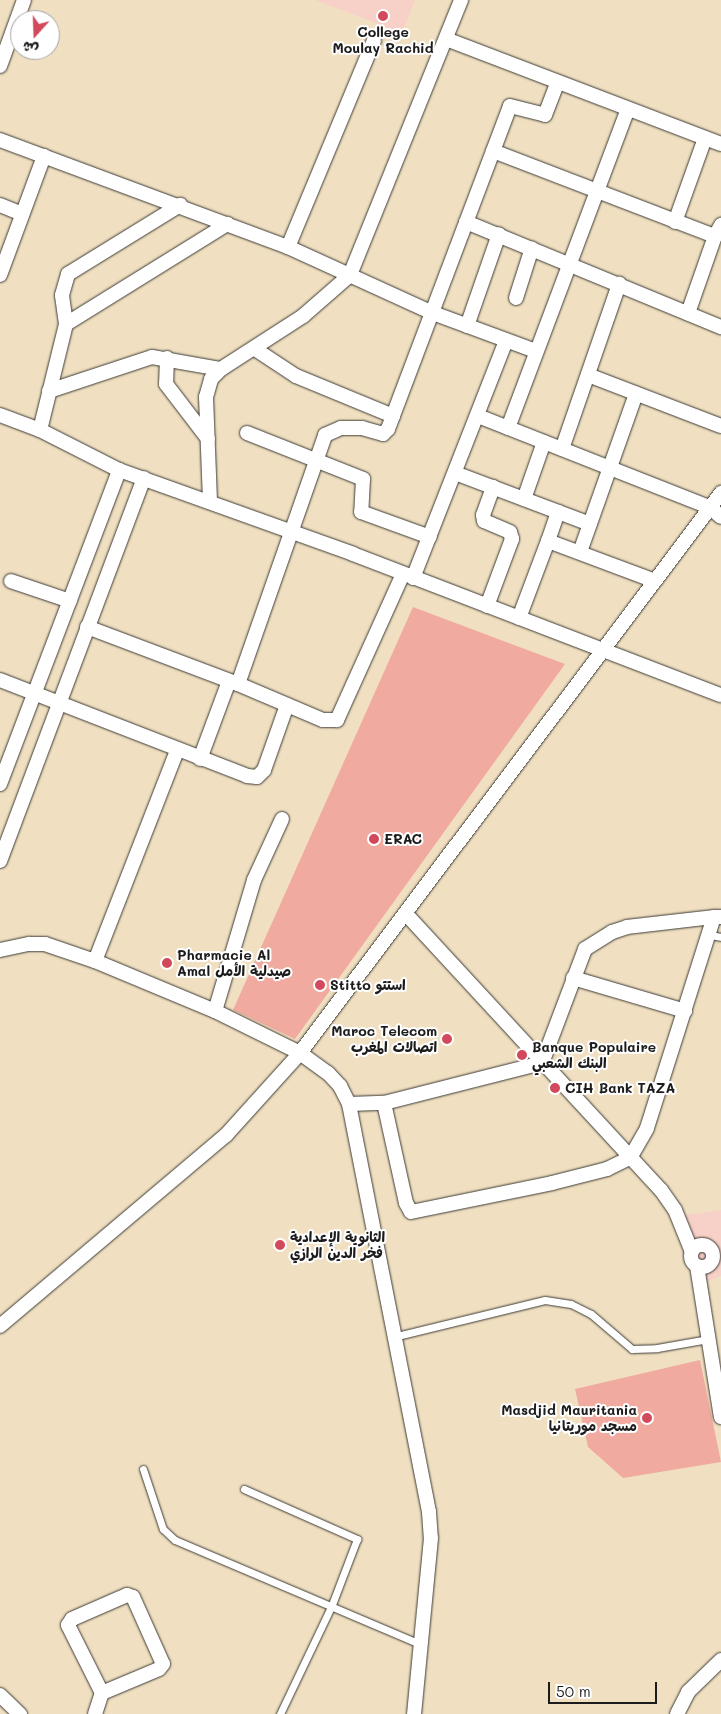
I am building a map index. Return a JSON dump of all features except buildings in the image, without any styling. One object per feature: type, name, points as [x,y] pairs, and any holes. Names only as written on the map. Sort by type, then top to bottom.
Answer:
[{"type":"street","points":[[0,66],[24,0]]},
{"type":"street","points":[[210,501],[206,397],[210,379],[220,369],[256,349],[304,316],[350,275],[461,0]]},
{"type":"street","points":[[446,39],[557,83],[721,144]]},
{"type":"street","points":[[288,247],[374,40]]},
{"type":"street","points":[[200,759],[234,683],[329,431],[356,427],[383,434],[393,416],[433,313],[510,106],[545,115],[557,83]]},
{"type":"street","points":[[508,428],[628,109]]},
{"type":"street","points":[[675,222],[705,138]]},
{"type":"street","points":[[0,140],[180,205],[288,247],[433,313],[536,351]]},
{"type":"street","points":[[493,151],[675,222],[718,231],[688,313]]},
{"type":"street","points":[[0,275],[4,251],[22,214],[44,156]]},
{"type":"street","points":[[40,430],[66,324],[62,295],[68,274],[180,205]]},
{"type":"street","points":[[0,206],[22,214]]},
{"type":"street","points":[[466,222],[570,263],[721,327]]},
{"type":"street","points":[[66,324],[227,224]]},
{"type":"street","points":[[467,326],[498,234]]},
{"type":"street","points":[[516,298],[532,248]]},
{"type":"street","points":[[562,450],[619,284]]},
{"type":"street","points":[[87,627],[234,683],[322,720],[338,720],[408,576],[430,537],[506,341]]},
{"type":"street","points":[[256,349],[303,379],[393,416]]},
{"type":"street","points":[[49,391],[142,360],[167,358],[220,369]]},
{"type":"street","points":[[167,358],[166,384],[208,439]]},
{"type":"street","points":[[588,375],[721,426]]},
{"type":"street","points":[[580,552],[636,394]]},
{"type":"street","points":[[0,416],[40,430],[119,470],[210,501],[721,695]]},
{"type":"street","points":[[478,416],[716,512]]},
{"type":"street","points":[[247,434],[317,459],[365,481],[361,512],[430,537]]},
{"type":"street","points":[[524,498],[544,442]]},
{"type":"street","points":[[0,784],[119,470]]},
{"type":"street","points":[[455,473],[590,524]]},
{"type":"street","points":[[0,861],[144,478]]},
{"type":"street","points":[[487,606],[512,539],[510,532],[484,522],[483,515],[493,487]]},
{"type":"street","points":[[0,1326],[226,1135],[300,1053],[655,581],[716,512],[721,494]]},
{"type":"street","points":[[519,618],[558,512]]},
{"type":"street","points":[[548,541],[655,581]]},
{"type":"street","points":[[11,581],[70,601]]},
{"type":"street","points":[[0,680],[177,751],[257,777],[264,770],[287,705]]},
{"type":"street","points":[[95,961],[177,751]]},
{"type":"street","points":[[214,1011],[254,880],[282,819]]},
{"type":"street","points":[[406,914],[661,1190],[675,1210],[692,1252],[691,1258],[698,1266],[721,1417]]},
{"type":"street","points":[[384,1103],[406,1203],[411,1212],[561,1181],[607,1169],[630,1158],[646,1128],[685,1011],[715,936],[717,917],[612,932],[585,950],[542,1063]]},
{"type":"street","points":[[0,950],[22,945],[45,944],[95,961],[214,1011],[300,1053],[328,1073],[340,1086],[349,1104],[397,1336],[429,1512],[431,1538],[414,1714]]},
{"type":"street","points":[[573,978],[685,1011]]},
{"type":"street","points":[[349,1104],[384,1103],[542,1063]]},
{"type":"street","points":[[692,1252],[698,1246],[716,1251],[708,1265],[698,1266]]},
{"type":"street","points":[[95,1714],[102,1693],[68,1626],[72,1619],[127,1595],[133,1598],[163,1664],[102,1693]]},
{"type":"street","points":[[678,1714],[688,1692],[721,1660]]},
{"type":"street","points":[[0,1695],[20,1714]]},
{"type":"lane","points":[[397,1336],[545,1300],[571,1304],[591,1314],[632,1349],[657,1348],[708,1339]]},
{"type":"lane","points":[[143,1469],[163,1529],[174,1540],[422,1645]]},
{"type":"lane","points":[[244,1489],[357,1540],[331,1607],[280,1714]]},
{"type":"shaded area","name":"College Moulay Rachid","points":[[315,0],[415,0],[402,33]]},
{"type":"shaded area","points":[[721,1210],[721,1276],[699,1285],[677,1216]]},
{"type":"place","name":"College Moulay Rachid","points":[[383,16]]},
{"type":"place","name":"ERAC","points":[[374,839]]},
{"type":"place","name":"Pharmacie Al Amal صيدلية الأمل","points":[[167,963]]},
{"type":"place","name":"Stitto استتو","points":[[320,985]]},
{"type":"place","name":"Maroc Telecom اتصالات المغرب","points":[[447,1039]]},
{"type":"place","name":"Banque Populaire البنك الشعبي","points":[[522,1055]]},
{"type":"place","name":"CIH Bank TAZA","points":[[555,1088]]},
{"type":"place","name":"الثانوية الإعدادية فخر الدين الرازي","points":[[280,1245]]},
{"type":"place","name":"Masdjid Mauritania مسجد موريتانيا","points":[[647,1418]]}]
